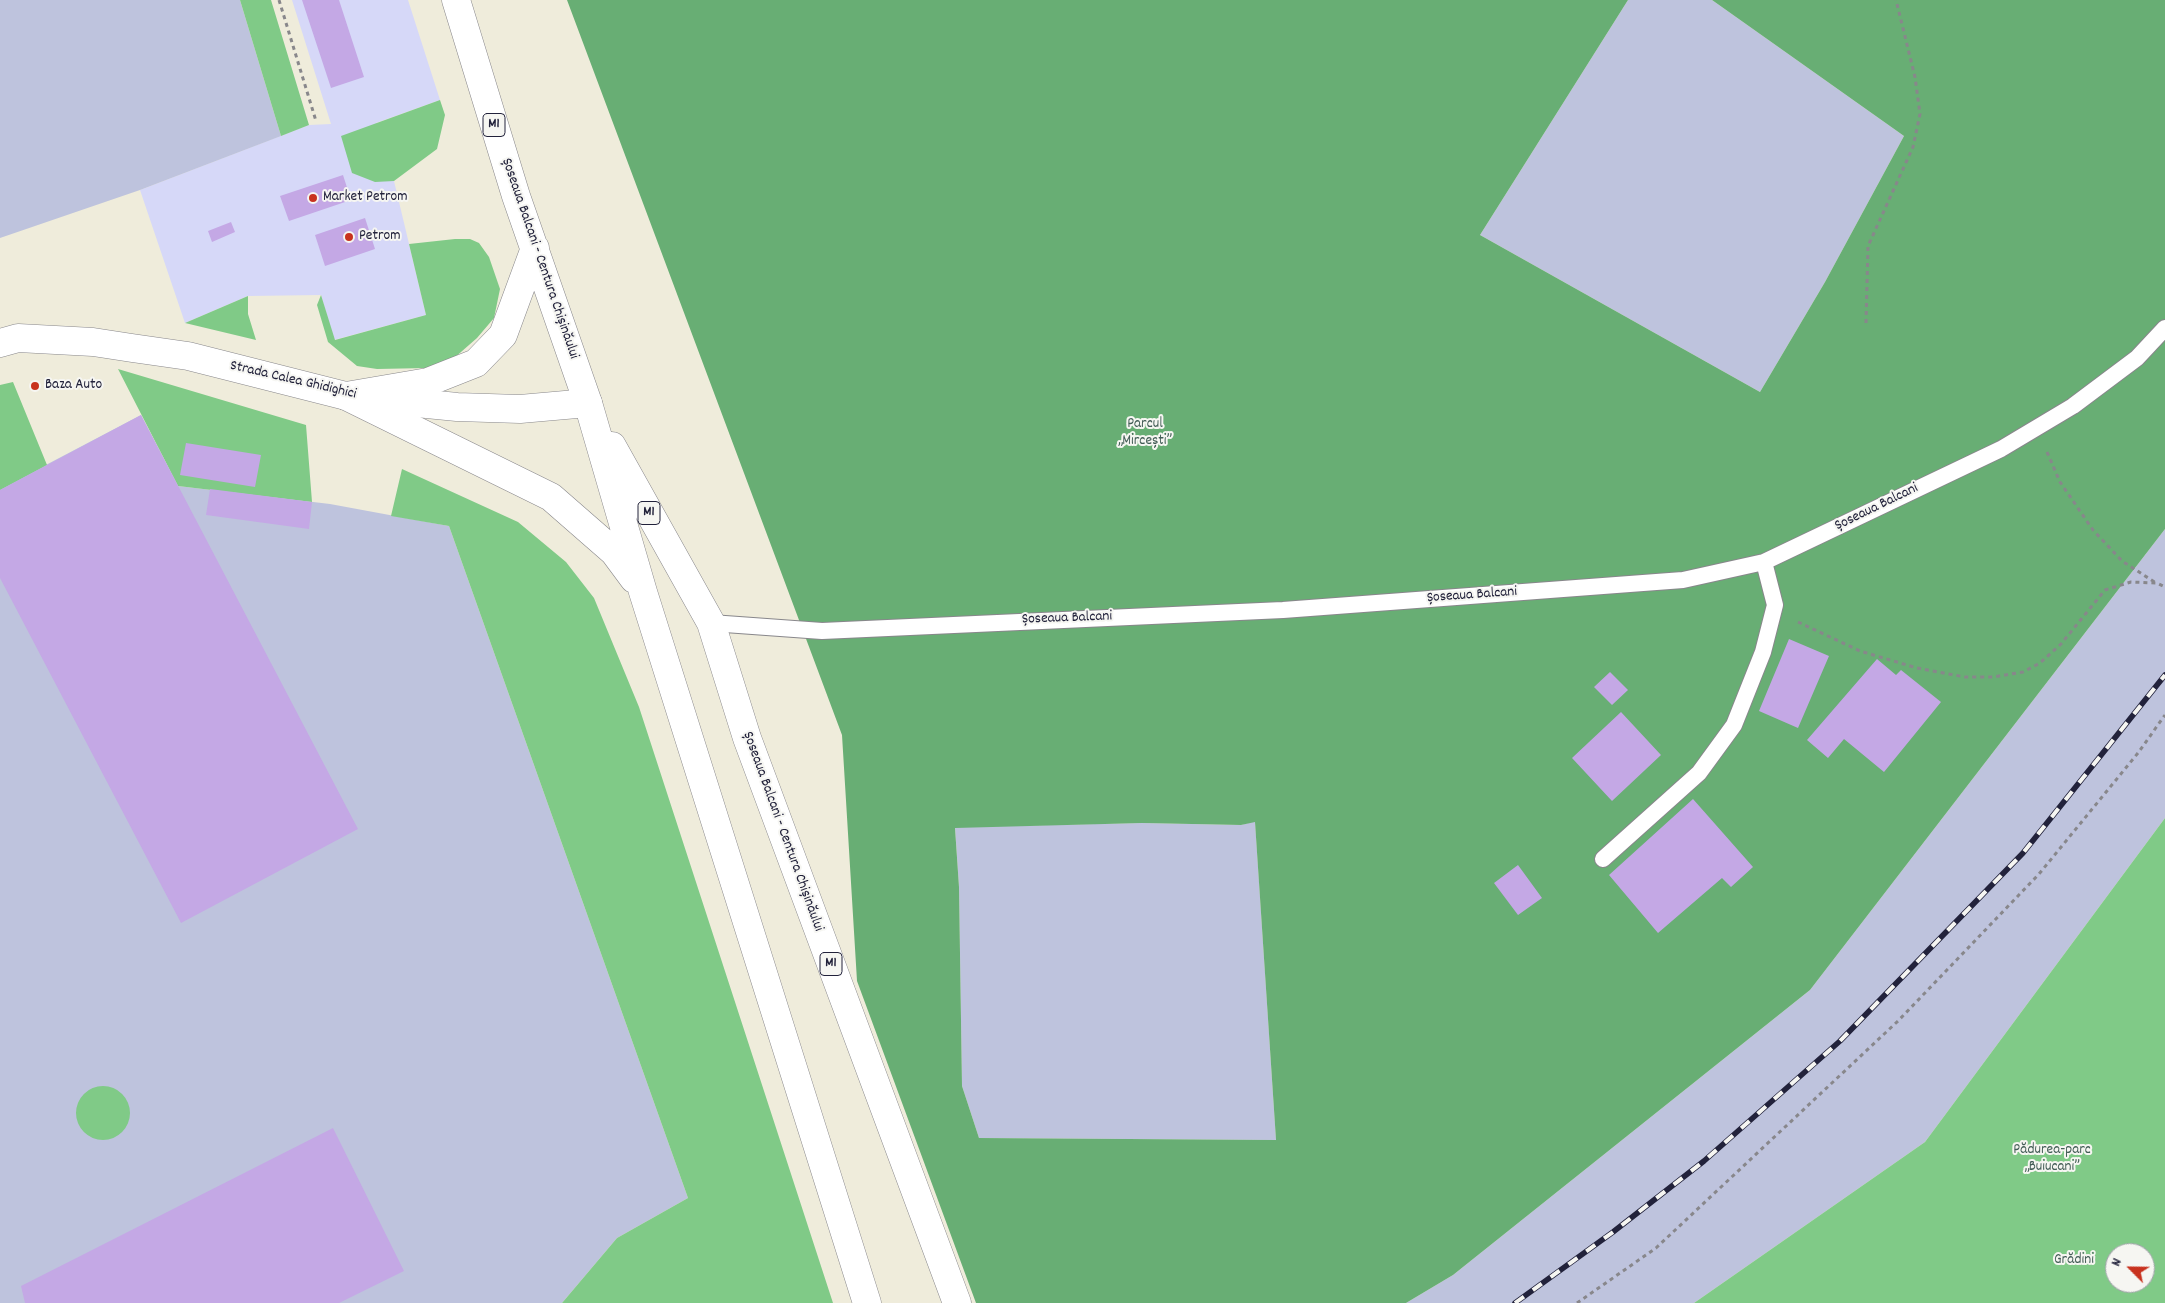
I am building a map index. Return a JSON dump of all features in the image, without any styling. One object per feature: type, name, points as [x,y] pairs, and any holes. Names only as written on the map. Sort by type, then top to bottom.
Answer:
[{"type":"main road","name":"Șoseaua Balcani - Centura Chișinăului","points":[[456,0],[516,196],[588,403],[643,592],[867,1303]]},
{"type":"main road","points":[[346,396],[428,382],[476,363],[503,335],[535,248]]},
{"type":"main road","name":"Strada Calea Ghidighici","points":[[0,343],[18,338],[93,342],[188,356],[346,396],[457,407],[520,409],[588,403]]},
{"type":"main road","points":[[346,396],[551,497],[614,552],[643,592]]},
{"type":"main road","name":"Șoseaua Balcani - Centura Chișinăului","points":[[588,403],[710,623],[747,738],[957,1303]]},
{"type":"lane","name":"Șoseaua Balcani","points":[[710,623],[822,631],[1283,610],[1683,580],[1764,562],[2001,449],[2073,406],[2137,358],[2165,328]]},
{"type":"lane","points":[[1603,860],[1699,773],[1734,725],[1763,652],[1775,605],[1764,562]]},
{"type":"path","points":[[279,0],[316,121]]},
{"type":"path","points":[[1866,323],[1868,246],[1913,147],[1920,114],[1915,77],[1896,0]]},
{"type":"path","points":[[2037,428],[2060,482],[2094,530],[2122,561],[2165,587]]},
{"type":"path","points":[[1775,605],[1790,619],[1860,650],[1917,668],[1965,677],[1992,677],[2023,672],[2040,663],[2061,644],[2105,590],[2131,582],[2157,583]]},
{"type":"path","points":[[1577,1303],[1656,1248],[1898,1021],[2039,874],[2138,753],[2165,716]]},
{"type":"shaded area","points":[[0,0],[240,0],[281,136],[140,190],[0,238]]},
{"type":"shaded area","points":[[292,0],[408,0],[440,100],[376,123],[394,181],[426,315],[334,340],[321,295],[248,296],[185,323],[140,190],[309,125],[331,124]]},
{"type":"shaded area","points":[[1628,0],[1712,0],[1904,136],[1825,282],[1760,392],[1480,235]]},
{"type":"shaded area","points":[[141,415],[178,486],[330,504],[449,526],[688,1198],[617,1238],[562,1303],[0,1303],[0,489]]},
{"type":"shaded area","points":[[2165,529],[2165,818],[1925,1142],[1694,1303],[1406,1303],[1453,1275],[1810,990]]},
{"type":"shaded area","points":[[1255,821],[1276,1140],[979,1138],[962,1086],[959,887],[955,827],[1142,823],[1241,825]]},
{"type":"green space","points":[[240,0],[271,0],[309,125],[281,136]]},
{"type":"green space","name":"Parcul „Mircești”","points":[[567,0],[1628,0],[1480,235],[1760,392],[1825,282],[1904,136],[1712,0],[2165,0],[2165,529],[1810,990],[1453,1275],[1406,1303],[976,1303],[857,981],[842,735]],"holes":[[[1255,822],[1276,1140],[979,1138],[962,1086],[959,887],[955,828],[1142,823],[1241,825]]]},
{"type":"green space","points":[[440,100],[445,115],[437,149],[394,181],[375,182],[352,173],[341,136]]},
{"type":"green space","points":[[470,239],[479,243],[489,257],[500,289],[494,318],[477,338],[453,359],[427,368],[377,369],[357,366],[328,342],[317,305],[321,295],[335,340],[426,315],[409,244]]},
{"type":"green space","points":[[248,296],[248,314],[256,340],[185,323]]},
{"type":"green space","points":[[118,369],[306,425],[312,502],[178,486]]},
{"type":"green space","points":[[13,382],[47,465],[0,490],[0,385]]},
{"type":"green space","points":[[402,469],[518,522],[566,562],[594,598],[639,707],[833,1303],[562,1303],[617,1238],[688,1198],[449,526],[391,516]]},
{"type":"green space","name":"Pădurea-parc „Buiucani”","points":[[2165,818],[2165,1303],[1694,1303],[1925,1142]]},
{"type":"green space","points":[[98,1086],[108,1086],[118,1090],[126,1098],[130,1113],[126,1128],[118,1136],[108,1140],[98,1140],[88,1136],[80,1128],[76,1118],[76,1108],[80,1098],[88,1090]]},
{"type":"building","points":[[302,0],[339,0],[364,77],[331,88]]},
{"type":"building","points":[[343,175],[351,200],[289,221],[280,196]]},
{"type":"building","points":[[365,218],[375,249],[325,266],[315,235]]},
{"type":"building","points":[[231,222],[235,232],[212,242],[208,231]]},
{"type":"building","points":[[141,415],[358,829],[181,923],[0,578],[0,490]]},
{"type":"building","points":[[186,443],[261,455],[255,487],[180,475]]},
{"type":"building","points":[[210,489],[312,502],[309,529],[206,515]]},
{"type":"building","points":[[1789,639],[1829,656],[1798,728],[1759,711]]},
{"type":"building","points":[[1877,659],[1896,675],[1901,670],[1941,702],[1884,772],[1844,739],[1828,758],[1807,740]]},
{"type":"building","points":[[1610,672],[1628,690],[1612,705],[1594,687]]},
{"type":"building","points":[[1621,712],[1661,755],[1612,801],[1572,758]]},
{"type":"building","points":[[1693,799],[1753,867],[1731,887],[1722,878],[1658,933],[1609,875]]},
{"type":"building","points":[[1518,865],[1542,898],[1518,915],[1494,883]]},
{"type":"building","points":[[333,1128],[404,1271],[339,1303],[25,1303],[21,1286]]},
{"type":"railway","points":[[1515,1303],[1613,1232],[1704,1161],[1840,1041],[2023,853],[2165,675]]},
{"type":"place","name":"Market Petrom","points":[[313,198]]},
{"type":"place","name":"Petrom","points":[[349,237]]},
{"type":"place","name":"Baza Auto","points":[[35,386]]},
{"type":"park label","name":"Grădini","points":[[2074,1261]]}]
